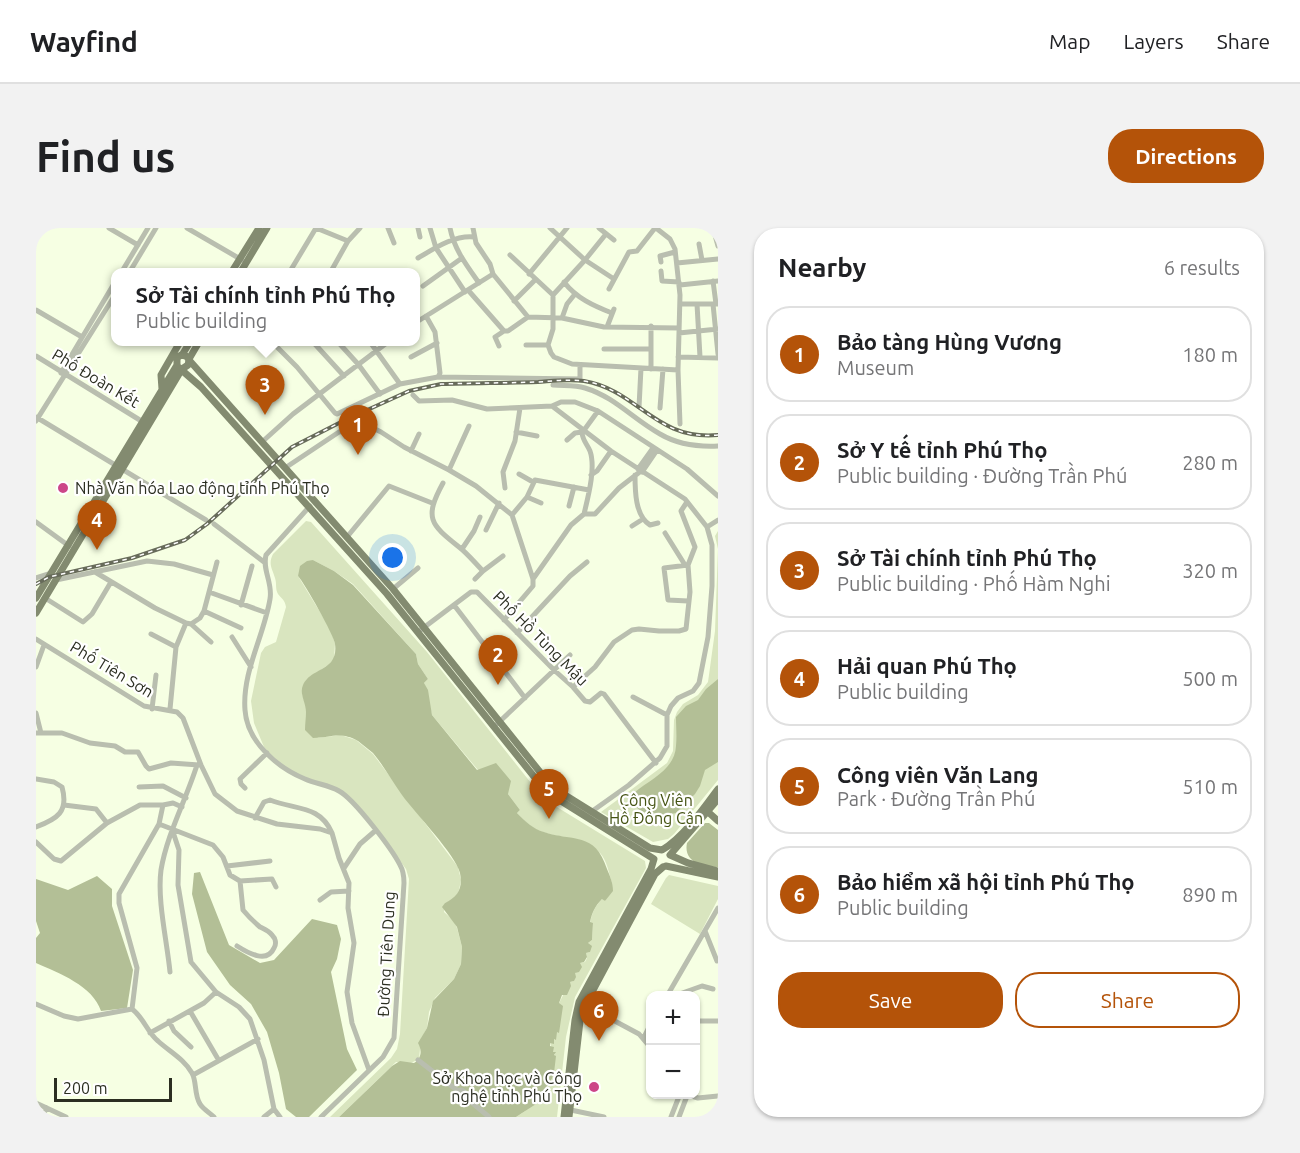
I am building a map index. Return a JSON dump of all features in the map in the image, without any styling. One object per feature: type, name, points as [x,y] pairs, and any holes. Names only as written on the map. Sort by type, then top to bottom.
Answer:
[{"type":"main road","points":[[241,268],[259,228]]},
{"type":"main road","points":[[236,268],[267,228]]},
{"type":"main road","points":[[162,389],[161,375],[178,346]]},
{"type":"main road","points":[[36,598],[120,467],[162,389],[180,367],[188,366],[189,346]]},
{"type":"main road","points":[[187,358],[196,346]]},
{"type":"main road","points":[[422,629],[180,367],[177,358],[187,358],[393,590],[497,725],[550,789],[654,859],[657,864],[718,877]]},
{"type":"main road","points":[[36,613],[180,367]]},
{"type":"main road","points":[[582,1004],[655,874],[670,861],[670,855],[706,810],[718,789]]},
{"type":"main road","points":[[564,1117],[568,1112],[575,1020],[582,1004],[651,869],[656,853],[673,842],[718,799]]},
{"type":"main road","points":[[706,810],[718,821]]},
{"type":"main road","points":[[588,814],[652,849],[667,851],[670,855],[685,862],[718,871]]},
{"type":"street","points":[[109,228],[138,245]]},
{"type":"street","points":[[124,268],[148,228]]},
{"type":"street","points":[[132,268],[156,228]]},
{"type":"street","points":[[187,228],[243,260]]},
{"type":"street","points":[[292,268],[316,228],[348,241]]},
{"type":"street","points":[[334,268],[348,241],[360,228]]},
{"type":"street","points":[[388,228],[394,243]]},
{"type":"street","points":[[418,228],[420,237]]},
{"type":"street","points":[[438,228],[431,229],[436,248],[448,268],[466,291],[504,331]]},
{"type":"street","points":[[450,228],[452,240],[479,283]]},
{"type":"street","points":[[464,228],[465,236]]},
{"type":"street","points":[[473,228],[478,247],[491,266],[493,274],[528,317]]},
{"type":"street","points":[[550,228],[585,260],[614,279]]},
{"type":"street","points":[[529,274],[567,228]]},
{"type":"street","points":[[599,228],[614,240]]},
{"type":"street","points":[[609,289],[629,252],[638,250],[656,228],[670,239],[675,252],[679,283],[680,424]]},
{"type":"street","points":[[713,228],[718,246]]},
{"type":"street","points":[[36,238],[40,229]]},
{"type":"street","points":[[606,234],[553,295],[554,318],[548,345],[551,354],[566,363],[580,365],[678,370]]},
{"type":"street","points":[[418,258],[452,240],[465,236],[474,237]]},
{"type":"street","points":[[699,244],[702,260]]},
{"type":"street","points":[[661,262],[660,256],[675,252]]},
{"type":"street","points":[[510,255],[553,295]]},
{"type":"street","points":[[423,286],[462,258]]},
{"type":"street","points":[[677,263],[718,259]]},
{"type":"street","points":[[661,271],[662,281],[679,283],[716,281],[718,354]]},
{"type":"street","points":[[420,318],[493,274]]},
{"type":"street","points":[[514,301],[535,280]]},
{"type":"street","points":[[564,282],[575,294],[592,304],[613,311],[607,327]]},
{"type":"street","points":[[562,318],[567,304],[575,294]]},
{"type":"street","points":[[111,296],[82,337],[60,381],[37,418],[206,520]]},
{"type":"street","points":[[64,373],[111,296]]},
{"type":"street","points":[[680,304],[716,304]]},
{"type":"street","points":[[697,304],[700,357]]},
{"type":"street","points":[[36,310],[82,337]]},
{"type":"street","points":[[426,316],[435,332],[440,373],[438,377]]},
{"type":"street","points":[[499,346],[495,337],[528,317],[562,318],[607,327],[651,326],[699,332],[717,330]]},
{"type":"street","points":[[651,326],[651,369]]},
{"type":"street","points":[[411,357],[437,343]]},
{"type":"street","points":[[526,345],[548,345]]},
{"type":"street","points":[[276,346],[335,413],[399,384],[438,377],[580,379],[580,365]]},
{"type":"street","points":[[317,346],[344,376]]},
{"type":"street","points":[[342,346],[380,394]]},
{"type":"street","points":[[374,346],[399,384]]},
{"type":"street","points":[[261,442],[293,414],[383,346]]},
{"type":"street","points":[[604,349],[650,349]]},
{"type":"street","name":"Phố Đoàn Kết","points":[[36,356],[143,422]]},
{"type":"street","points":[[678,357],[718,358]]},
{"type":"street","points":[[639,407],[641,368]]},
{"type":"street","points":[[660,408],[663,369]]},
{"type":"street","points":[[553,386],[580,387],[603,396],[660,434],[677,441],[718,447]]},
{"type":"street","points":[[413,395],[419,401],[449,400],[484,408],[552,406],[561,402],[574,402],[598,411],[687,469],[717,493]]},
{"type":"street","points":[[552,406],[639,472],[671,489],[687,502],[707,527],[712,545],[708,637],[697,686],[689,694],[678,698],[667,715],[667,746],[656,763],[588,814]]},
{"type":"street","points":[[505,488],[503,472],[516,432],[520,408]]},
{"type":"street","points":[[585,514],[591,475],[590,451],[582,439],[583,431],[598,411]]},
{"type":"street","points":[[449,470],[469,426]]},
{"type":"street","points":[[285,468],[339,432],[356,428],[375,429],[449,470],[499,503],[512,515],[533,579],[533,586],[504,620]]},
{"type":"street","points":[[567,440],[575,433],[583,431]]},
{"type":"street","points":[[516,432],[537,436]]},
{"type":"street","points":[[411,451],[419,434]]},
{"type":"street","points":[[533,579],[571,525],[585,514],[595,514],[619,488],[639,472],[655,449]]},
{"type":"street","points":[[591,475],[597,471],[612,451]]},
{"type":"street","points":[[639,472],[637,499],[643,519],[650,525],[658,523]]},
{"type":"street","points":[[519,474],[533,482],[538,480],[589,490]]},
{"type":"street","points":[[512,515],[527,497],[533,482]]},
{"type":"street","points":[[443,483],[432,503],[433,518],[438,530],[462,549],[483,571]]},
{"type":"street","points":[[347,537],[389,486],[432,503]]},
{"type":"street","points":[[569,506],[574,487]]},
{"type":"street","points":[[527,497],[541,503]]},
{"type":"street","points":[[214,524],[264,562],[269,550],[314,501]]},
{"type":"street","points":[[686,565],[696,547],[681,511],[687,502]]},
{"type":"street","points":[[486,530],[499,503]]},
{"type":"street","points":[[462,549],[480,517]]},
{"type":"street","points":[[632,526],[643,519]]},
{"type":"street","points":[[707,527],[718,520]]},
{"type":"street","points":[[36,522],[69,546]]},
{"type":"street","points":[[573,687],[595,668],[614,642],[632,630],[639,628],[652,632],[684,630],[690,585],[686,565],[665,533]]},
{"type":"street","points":[[475,579],[503,556]]},
{"type":"street","points":[[56,580],[147,561],[174,564],[213,575]]},
{"type":"street","points":[[170,709],[176,647],[189,624],[200,618],[204,611],[217,562]]},
{"type":"street","name":"Đường Tiên Dung","points":[[264,562],[271,584],[270,599],[250,668],[246,691],[245,712],[252,732],[267,753],[286,770],[339,790],[357,807],[399,864],[404,882],[395,1030],[387,1051],[321,1117]]},
{"type":"street","points":[[517,633],[570,576],[587,562]]},
{"type":"street","points":[[686,565],[664,568],[668,600],[688,601]]},
{"type":"street","points":[[241,605],[252,566]]},
{"type":"street","points":[[393,590],[418,568]]},
{"type":"street","points":[[95,572],[155,608],[189,624],[211,642]]},
{"type":"street","points":[[36,578],[52,573]]},
{"type":"street","points":[[45,598],[83,622],[92,614],[111,582]]},
{"type":"street","name":"Phố Hồ Tùng Mậu","points":[[422,629],[474,591],[586,702],[601,693],[604,694],[656,763]]},
{"type":"street","points":[[209,592],[267,613]]},
{"type":"street","points":[[454,605],[525,698]]},
{"type":"street","points":[[204,611],[241,628]]},
{"type":"street","points":[[151,634],[176,647]]},
{"type":"street","points":[[232,637],[250,668]]},
{"type":"street","name":"Phố Tiên Sơn","points":[[36,639],[137,702],[152,709],[170,709],[177,712],[183,718],[199,765]]},
{"type":"street","points":[[36,667],[44,645]]},
{"type":"street","points":[[495,658],[504,652],[511,657]]},
{"type":"street","points":[[497,725],[570,655]]},
{"type":"street","points":[[152,709],[156,675]]},
{"type":"street","points":[[633,697],[667,715]]},
{"type":"street","points":[[36,713],[39,733],[62,733],[90,743],[115,746],[122,751],[138,752],[149,769],[171,762],[199,765]]},
{"type":"street","points":[[245,788],[240,779],[267,753]]},
{"type":"street","points":[[170,972],[161,898],[163,861],[172,829],[199,765]]},
{"type":"street","points":[[199,765],[218,798],[237,811],[255,818],[332,833]]},
{"type":"street","points":[[36,779],[54,782],[62,787],[64,805],[55,819],[36,827]]},
{"type":"street","points":[[139,787],[163,786],[186,798]]},
{"type":"street","points":[[255,818],[264,802],[270,800],[317,813],[327,823],[332,833],[348,878],[348,908],[354,943],[348,1001],[354,1031],[369,1070]]},
{"type":"street","points":[[36,842],[56,861],[61,861],[107,823],[140,805],[163,806],[173,803],[182,807]]},
{"type":"street","points":[[64,805],[96,809],[107,823]]},
{"type":"street","points":[[132,1009],[138,968],[118,894],[159,824],[163,806]]},
{"type":"street","points":[[159,824],[213,845],[223,857],[231,876],[240,881],[272,879],[276,887]]},
{"type":"street","points":[[172,829],[179,850],[178,885],[190,962],[216,992],[231,1000],[246,1014],[258,1039],[274,1109],[280,1117]]},
{"type":"street","points":[[344,868],[360,844],[375,831]]},
{"type":"street","points":[[226,866],[270,861]]},
{"type":"street","points":[[237,946],[250,954],[265,956],[269,955],[276,942],[271,932],[244,913],[240,896],[240,881]]},
{"type":"street","points":[[320,900],[331,892],[349,891]]},
{"type":"street","points":[[670,991],[718,908]]},
{"type":"street","points":[[705,931],[717,962]]},
{"type":"street","points":[[688,991],[702,986],[713,989]]},
{"type":"street","points":[[150,1033],[208,1001],[216,992]]},
{"type":"street","points":[[36,1004],[64,1016],[78,1019],[132,1009],[142,1017],[150,1033],[176,1053],[193,1075],[200,1104],[213,1117]]},
{"type":"street","points":[[582,1004],[644,1037],[650,1045]]},
{"type":"street","points":[[190,1011],[218,1059]]},
{"type":"street","points":[[169,1021],[174,1031],[191,1047]]},
{"type":"street","points":[[700,1021],[718,1021]]},
{"type":"street","points":[[644,1037],[646,1033]]},
{"type":"street","points":[[193,1075],[218,1059],[258,1039]]},
{"type":"street","points":[[418,1060],[458,1091],[463,1090],[464,1096],[489,1117]]},
{"type":"street","points":[[700,1098],[718,1096]]},
{"type":"street","points":[[671,1117],[682,1099]]},
{"type":"street","points":[[679,1117],[683,1099]]},
{"type":"street","points":[[36,1103],[66,1117]]},
{"type":"street","points":[[41,1117],[47,1108]]},
{"type":"street","points":[[264,1117],[274,1109]]},
{"type":"street","points":[[568,1112],[604,1117]]},
{"type":"green space","points":[[306,521],[311,522],[427,652],[547,801],[645,861],[646,868],[575,997],[566,1037],[557,1117],[516,1117],[538,1100],[551,1082],[555,1052],[550,1043],[554,1041],[559,1003],[570,982],[574,981],[580,963],[585,962],[586,953],[590,952],[588,943],[592,940],[593,923],[590,923],[592,916],[603,898],[605,901],[612,883],[606,863],[600,853],[586,843],[539,831],[517,813],[520,810],[508,794],[508,790],[478,770],[432,715],[424,683],[428,679],[418,664],[416,654],[353,584],[313,560],[298,576],[331,630],[335,644],[334,659],[304,683],[302,694],[306,706],[306,718],[318,738],[341,735],[356,740],[373,754],[458,867],[461,880],[455,899],[445,903],[444,912],[454,921],[457,928],[462,947],[461,964],[454,979],[435,998],[429,1012],[427,1028],[421,1039],[419,1059],[411,1063],[396,1062],[339,1117],[330,1117],[391,1058],[397,1049],[400,1034],[409,879],[406,869],[350,797],[297,776],[270,755],[254,723],[251,701],[261,653],[265,647],[276,642],[286,607],[277,592],[271,566],[272,557]]},
{"type":"green space","points":[[718,531],[718,549],[715,536]]},
{"type":"green space","name":"Công Viên Hồ Đồng Cận","points":[[718,549],[718,780],[674,834],[668,839],[653,842],[601,812],[667,763],[673,751],[674,720],[677,712],[683,704],[698,695],[708,682],[715,631]]},
{"type":"green space","points":[[669,875],[718,886],[718,899],[700,934],[651,904]]},
{"type":"shaded area","points":[[313,560],[334,571],[353,585],[416,654],[418,664],[428,679],[424,683],[428,690],[432,715],[477,770],[496,763],[511,781],[508,794],[520,810],[517,813],[540,831],[589,843],[602,857],[610,877],[613,891],[605,901],[602,899],[594,910],[590,922],[593,923],[592,940],[588,943],[592,946],[590,952],[586,953],[587,957],[584,962],[580,963],[582,967],[579,972],[575,973],[574,981],[570,982],[571,986],[567,995],[562,995],[559,1003],[563,1006],[559,1033],[557,1032],[554,1044],[550,1043],[550,1046],[554,1047],[553,1052],[556,1052],[554,1055],[556,1056],[554,1073],[549,1086],[536,1104],[516,1117],[339,1117],[392,1066],[400,1061],[414,1063],[420,1056],[418,1043],[427,1028],[433,1001],[454,979],[461,964],[462,947],[457,927],[442,907],[456,895],[460,888],[461,878],[451,856],[402,795],[373,753],[352,738],[341,736],[313,738],[305,730],[306,708],[302,692],[303,685],[308,678],[331,662],[335,649],[325,621],[298,576],[300,566]]},
{"type":"shaded area","points":[[718,679],[718,762],[705,770],[695,794],[676,813],[658,815],[646,813],[636,807],[633,802],[635,792],[661,773],[675,754],[676,717],[686,706],[698,700]]},
{"type":"shaded area","points":[[705,823],[709,823],[718,830],[718,867],[695,862],[688,855],[687,843]]},
{"type":"shaded area","points":[[200,872],[229,945],[260,963],[274,960],[312,919],[337,925],[341,939],[337,959],[331,972],[347,1049],[357,1070],[309,1117],[296,1117],[286,1109],[279,1073],[267,1032],[251,1004],[230,985],[207,952],[192,894],[194,873]]},
{"type":"shaded area","points":[[97,876],[112,889],[112,906],[133,970],[127,1008],[101,1011],[91,994],[83,987],[36,963],[36,938],[40,933],[36,921],[36,879],[68,890]]},
{"type":"railway","points":[[36,584],[49,577],[132,558],[185,540],[207,524],[292,447],[409,391],[441,384],[584,381],[603,386],[619,394],[662,423],[678,430],[696,435],[718,435]]},
{"type":"place","name":"Sở Tài chính tỉnh Phú Thọ","points":[[265,415]]},
{"type":"place","name":"Bảo tàng Hùng Vương","points":[[358,455]]},
{"type":"place","name":"Nhà Văn hóa Lao động tỉnh Phú Thọ","points":[[63,488]]},
{"type":"place","name":"Hải quan Phú Thọ","points":[[97,550]]},
{"type":"place","name":"Sở Y tế tỉnh Phú Thọ","points":[[498,685]]},
{"type":"place","name":"Công viên Văn Lang","points":[[549,819]]},
{"type":"place","name":"Bảo hiểm xã hội tỉnh Phú Thọ","points":[[599,1041]]},
{"type":"place","name":"Sở Khoa học và Công nghệ tỉnh Phú Thọ","points":[[594,1087]]}]
